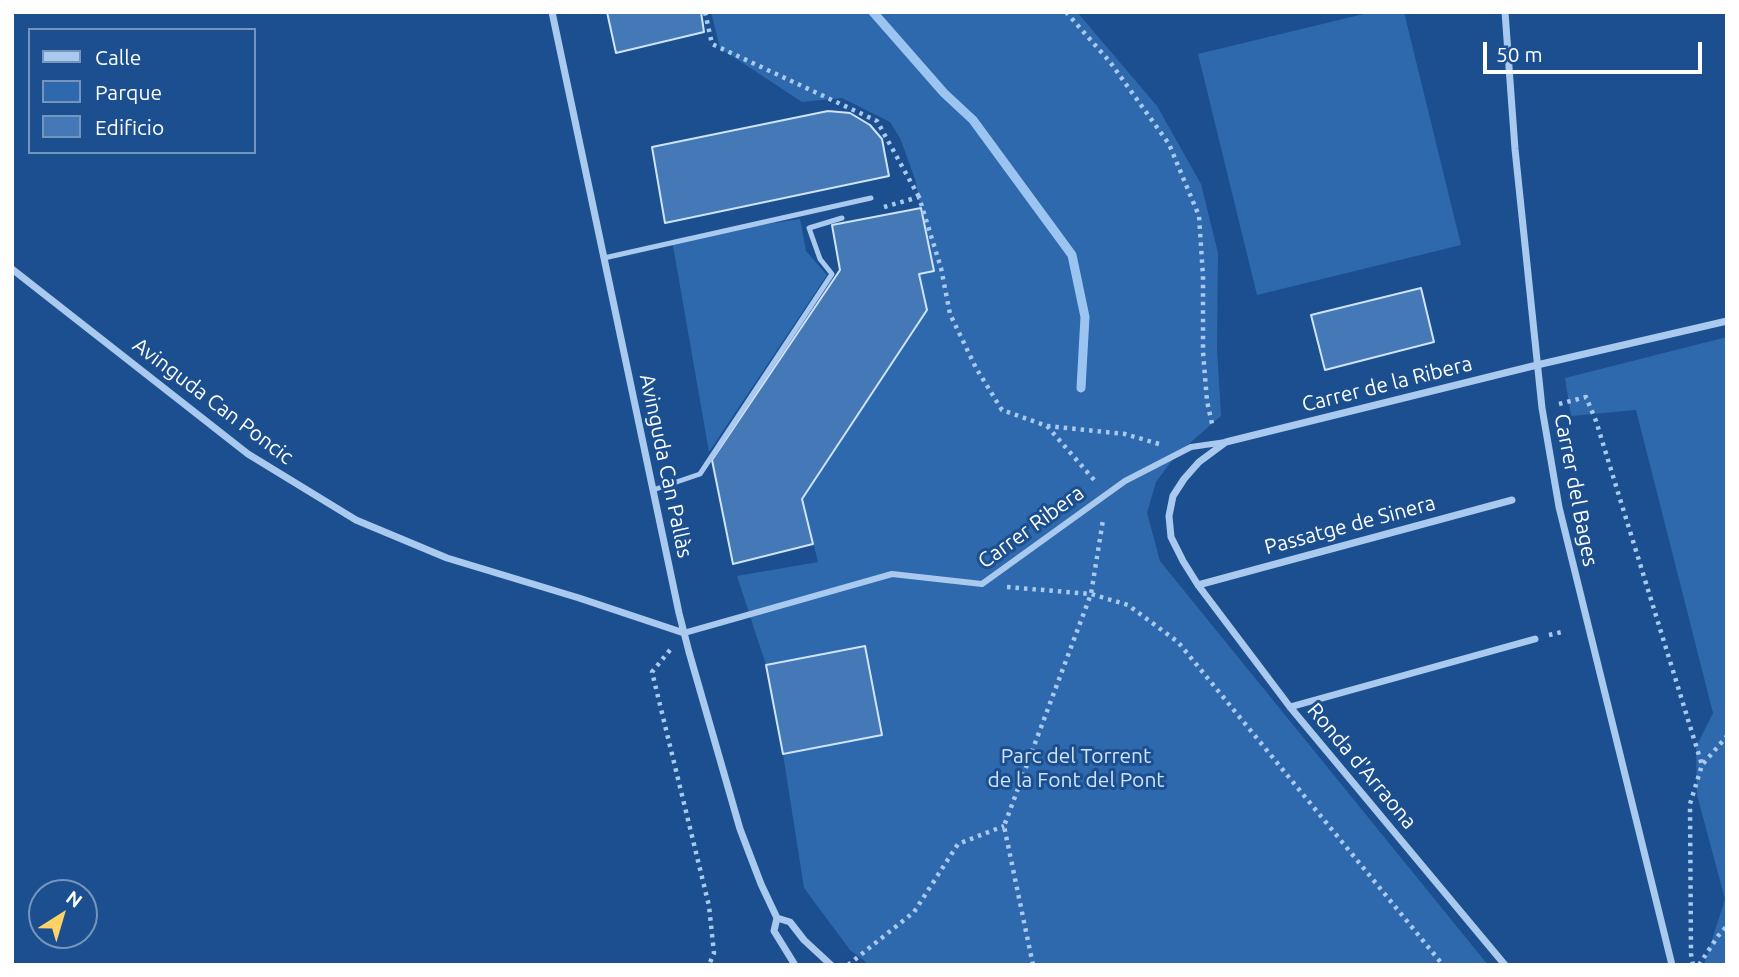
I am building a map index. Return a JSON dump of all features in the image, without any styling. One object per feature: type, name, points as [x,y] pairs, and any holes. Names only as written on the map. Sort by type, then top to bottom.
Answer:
[{"type":"street","name":"Avinguda Can Pallàs","points":[[552,12],[684,633],[740,829],[777,918],[774,931],[795,965]]},
{"type":"street","name":"Carrer del Bages","points":[[1506,12],[1515,149],[1537,365],[1559,508],[1672,965]]},
{"type":"street","name":"Avinguda Can Poncic","points":[[12,269],[248,454],[356,520],[447,558],[684,633]]},
{"type":"street","name":"Carrer de la Ribera","points":[[1198,585],[1171,537],[1169,516],[1173,496],[1184,479],[1199,462],[1226,442],[1727,321]]},
{"type":"street","name":"Carrer Ribera","points":[[684,633],[892,574],[982,584],[1125,481],[1191,447],[1226,442]]},
{"type":"street","name":"Passatge de Sinera","points":[[1198,585],[1512,500]]},
{"type":"street","name":"Ronda d'Arraona","points":[[1198,585],[1290,707],[1505,965]]},
{"type":"street","points":[[1290,707],[1535,639]]},
{"type":"street","name":"Avinguda Can Pallàs","points":[[777,918],[790,922],[804,940],[831,965]]},
{"type":"lane","points":[[604,258],[871,198]]},
{"type":"lane","points":[[653,490],[700,474],[832,274],[820,259],[809,228],[842,218]]},
{"type":"path","points":[[705,12],[712,44],[877,121],[919,197],[941,268],[950,314],[976,368],[1002,410],[1047,426],[1125,434],[1184,451]]},
{"type":"path","points":[[1066,12],[1110,62],[1169,144],[1199,216],[1207,401],[1212,424],[1226,442]]},
{"type":"path","points":[[881,208],[919,197]]},
{"type":"path","points":[[1542,408],[1586,397],[1702,765]]},
{"type":"path","points":[[1033,965],[1004,826],[1091,594],[1107,494],[1047,426]]},
{"type":"path","points":[[982,584],[1091,594],[1128,605],[1178,642],[1443,965]]},
{"type":"path","points":[[684,633],[652,672],[709,906],[714,953],[709,965]]},
{"type":"path","points":[[1693,965],[1690,804],[1702,765],[1727,736]]},
{"type":"path","points":[[848,965],[914,912],[958,844],[1004,826]]},
{"type":"path","points":[[1699,965],[1727,926]]},
{"type":"green space","name":"Parc del Torrent de la Font del Pont","points":[[711,12],[1077,12],[1157,106],[1201,184],[1218,253],[1217,349],[1221,416],[1176,455],[1156,482],[1147,513],[1160,561],[1488,965],[870,965],[850,950],[804,888],[783,754],[882,735],[865,646],[766,665],[737,576],[818,562],[802,499],[927,310],[919,274],[934,270],[915,179],[900,138],[890,122],[842,98],[802,102],[720,48]]},
{"type":"green space","points":[[1372,12],[1404,12],[1461,245],[1257,295],[1198,54]]},
{"type":"green space","points":[[800,219],[806,251],[827,275],[709,452],[672,240]]},
{"type":"green space","points":[[1727,337],[1727,965],[1704,965],[1725,899],[1697,795],[1696,747],[1713,713],[1636,410],[1571,416],[1565,378]]},
{"type":"building","points":[[607,12],[701,12],[704,32],[616,53]]},
{"type":"building","points":[[828,111],[850,113],[870,125],[882,139],[889,176],[665,223],[652,147]]},
{"type":"building","points":[[921,208],[934,271],[919,274],[927,310],[802,499],[813,544],[733,564],[712,460],[840,270],[832,225]]},
{"type":"building","points":[[1421,288],[1434,342],[1325,370],[1311,315]]},
{"type":"building","points":[[865,646],[882,735],[783,754],[766,665]]},
{"type":"waterway","points":[[873,12],[944,93],[973,120],[1072,255],[1085,317],[1081,388]]}]
